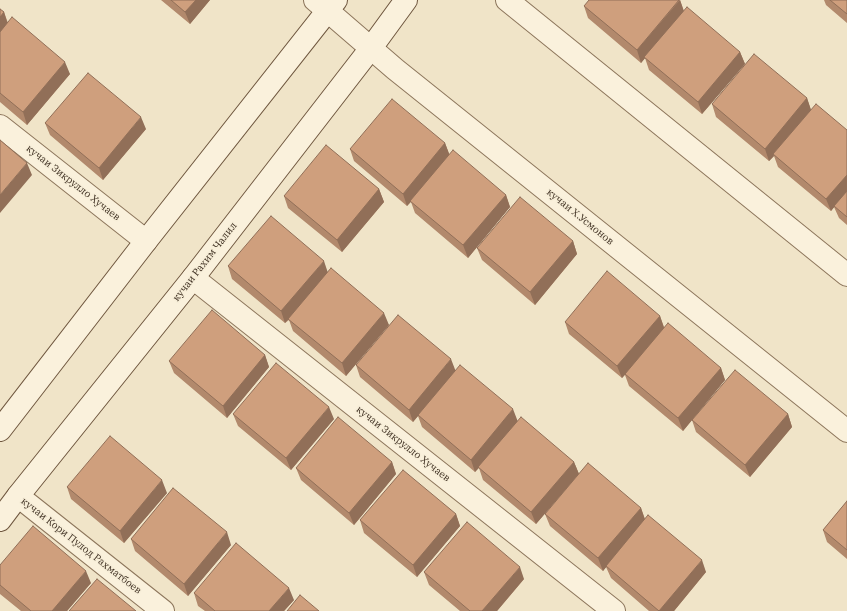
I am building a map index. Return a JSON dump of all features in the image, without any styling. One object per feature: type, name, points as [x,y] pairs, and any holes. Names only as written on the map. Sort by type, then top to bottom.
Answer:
[{"type":"street","name":"кучаи Рахим Чалил","points":[[0,520],[193,278],[372,48],[406,0]]},
{"type":"street","points":[[507,0],[847,275]]},
{"type":"street","name":"кучаи Х.Усмонов","points":[[326,4],[401,74],[847,430]]},
{"type":"street","points":[[0,430],[326,4]]},
{"type":"street","name":"кучаи Зикрулло Хучаев","points":[[0,126],[146,241]]},
{"type":"street","name":"кучаи Зикрулло Хучаев","points":[[193,278],[614,611]]},
{"type":"street","name":"кучаи Кори Пулод Рахматбоев","points":[[18,496],[163,611]]},
{"type":"building","points":[[171,0],[196,0],[185,12]]},
{"type":"building","points":[[589,0],[679,0],[637,50],[584,6]]},
{"type":"building","points":[[830,0],[847,0],[847,14]]},
{"type":"building","points":[[687,7],[740,52],[698,102],[644,57]]},
{"type":"building","points":[[0,9],[4,12],[0,17]]},
{"type":"building","points":[[12,17],[65,62],[23,112],[0,93],[0,32]]},
{"type":"building","points":[[754,54],[807,98],[765,149],[712,104]]},
{"type":"building","points":[[88,73],[141,117],[99,168],[45,123]]},
{"type":"building","points":[[392,99],[445,143],[403,194],[350,149]]},
{"type":"building","points":[[816,104],[847,130],[847,175],[826,199],[773,154]]},
{"type":"building","points":[[0,140],[27,163],[0,195]]},
{"type":"building","points":[[326,145],[379,189],[337,240],[284,196]]},
{"type":"building","points":[[453,150],[506,195],[463,245],[410,201]]},
{"type":"building","points":[[847,191],[847,217],[834,206]]},
{"type":"building","points":[[520,197],[573,241],[530,292],[477,248]]},
{"type":"building","points":[[271,216],[324,261],[281,311],[228,266]]},
{"type":"building","points":[[331,268],[384,313],[342,363],[288,319]]},
{"type":"building","points":[[607,271],[660,316],[617,366],[565,322]]},
{"type":"building","points":[[212,310],[265,355],[223,406],[169,361]]},
{"type":"building","points":[[398,315],[451,359],[409,410],[356,365]]},
{"type":"building","points":[[668,323],[721,368],[678,418],[625,374]]},
{"type":"building","points":[[276,363],[329,407],[286,458],[233,414]]},
{"type":"building","points":[[460,365],[513,409],[471,460],[418,415]]},
{"type":"building","points":[[735,370],[788,414],[745,465],[692,420]]},
{"type":"building","points":[[338,417],[392,462],[349,513],[296,468]]},
{"type":"building","points":[[521,417],[574,462],[531,512],[478,467]]},
{"type":"building","points":[[110,436],[162,480],[120,531],[67,487]]},
{"type":"building","points":[[588,463],[641,508],[598,558],[545,514]]},
{"type":"building","points":[[403,470],[456,514],[413,565],[360,520]]},
{"type":"building","points":[[173,488],[227,532],[184,584],[131,539]]},
{"type":"building","points":[[847,501],[847,550],[823,530]]},
{"type":"building","points":[[648,515],[702,560],[659,611],[606,566]]},
{"type":"building","points":[[467,522],[520,567],[482,611],[470,611],[424,572]]},
{"type":"building","points":[[33,526],[86,571],[52,611],[31,611],[0,585],[0,565]]},
{"type":"building","points":[[236,543],[289,588],[269,611],[215,611],[194,593]]},
{"type":"building","points":[[97,579],[136,611],[69,611]]},
{"type":"building","points":[[300,595],[319,611],[287,611]]}]
